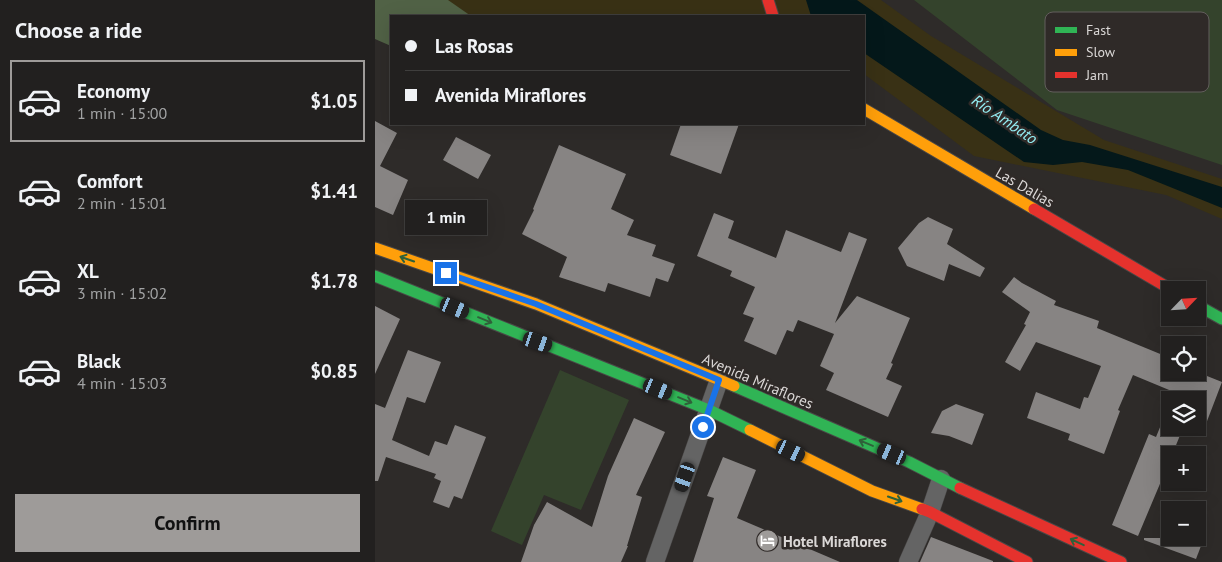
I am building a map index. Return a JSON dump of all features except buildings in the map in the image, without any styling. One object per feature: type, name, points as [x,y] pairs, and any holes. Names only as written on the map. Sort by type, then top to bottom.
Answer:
[{"type":"main road","points":[[768,1],[773,15]]},
{"type":"main road","name":"Las Dalias","points":[[865,110],[1161,284]]},
{"type":"main road","name":"Avenida Miraflores","points":[[375,248],[534,307],[719,380],[909,462],[1025,524],[1121,562]]},
{"type":"main road","points":[[375,276],[523,331],[709,410],[872,491],[930,512],[1014,551],[1027,562]]},
{"type":"main road","points":[[1206,310],[1222,319]]},
{"type":"street","points":[[655,562],[719,380]]},
{"type":"street","points":[[908,562],[930,512],[941,479]]},
{"type":"green space","points":[[375,0],[528,0],[693,15],[390,15],[390,46],[375,39]]},
{"type":"green space","points":[[914,0],[1222,0],[1222,165],[1057,110]]},
{"type":"green space","points":[[560,370],[629,400],[581,510],[544,495],[522,545],[491,531]]},
{"type":"sand","points":[[448,0],[881,0],[931,36],[1104,140],[1222,179],[1222,219],[1166,195],[974,156],[865,75],[865,15],[470,15]]},
{"type":"water","name":"Río Ambato","points":[[806,0],[857,0],[1041,130],[1063,140],[1090,145],[1222,187],[1222,208],[1128,170],[1082,162],[1053,165],[1024,162],[865,54],[865,15],[811,15]]},
{"type":"traffic: fast","points":[[375,276],[709,410],[750,430]]},
{"type":"traffic: fast","points":[[1206,310],[1222,319]]},
{"type":"traffic: fast","points":[[734,386],[909,462],[960,488]]},
{"type":"traffic: slow","points":[[865,110],[1034,209]]},
{"type":"traffic: slow","points":[[375,248],[536,304],[734,386]]},
{"type":"traffic: slow","points":[[750,430],[872,491],[922,509]]},
{"type":"traffic: jam","points":[[768,0],[773,15]]},
{"type":"traffic: jam","points":[[1034,209],[1161,284]]},
{"type":"traffic: jam","points":[[960,488],[1121,562]]},
{"type":"traffic: jam","points":[[922,509],[1027,562]]},
{"type":"place","name":"Hotel Miraflores","points":[[767,541]]},
{"type":"route","points":[[446,273],[536,304],[719,380],[703,427]]}]
